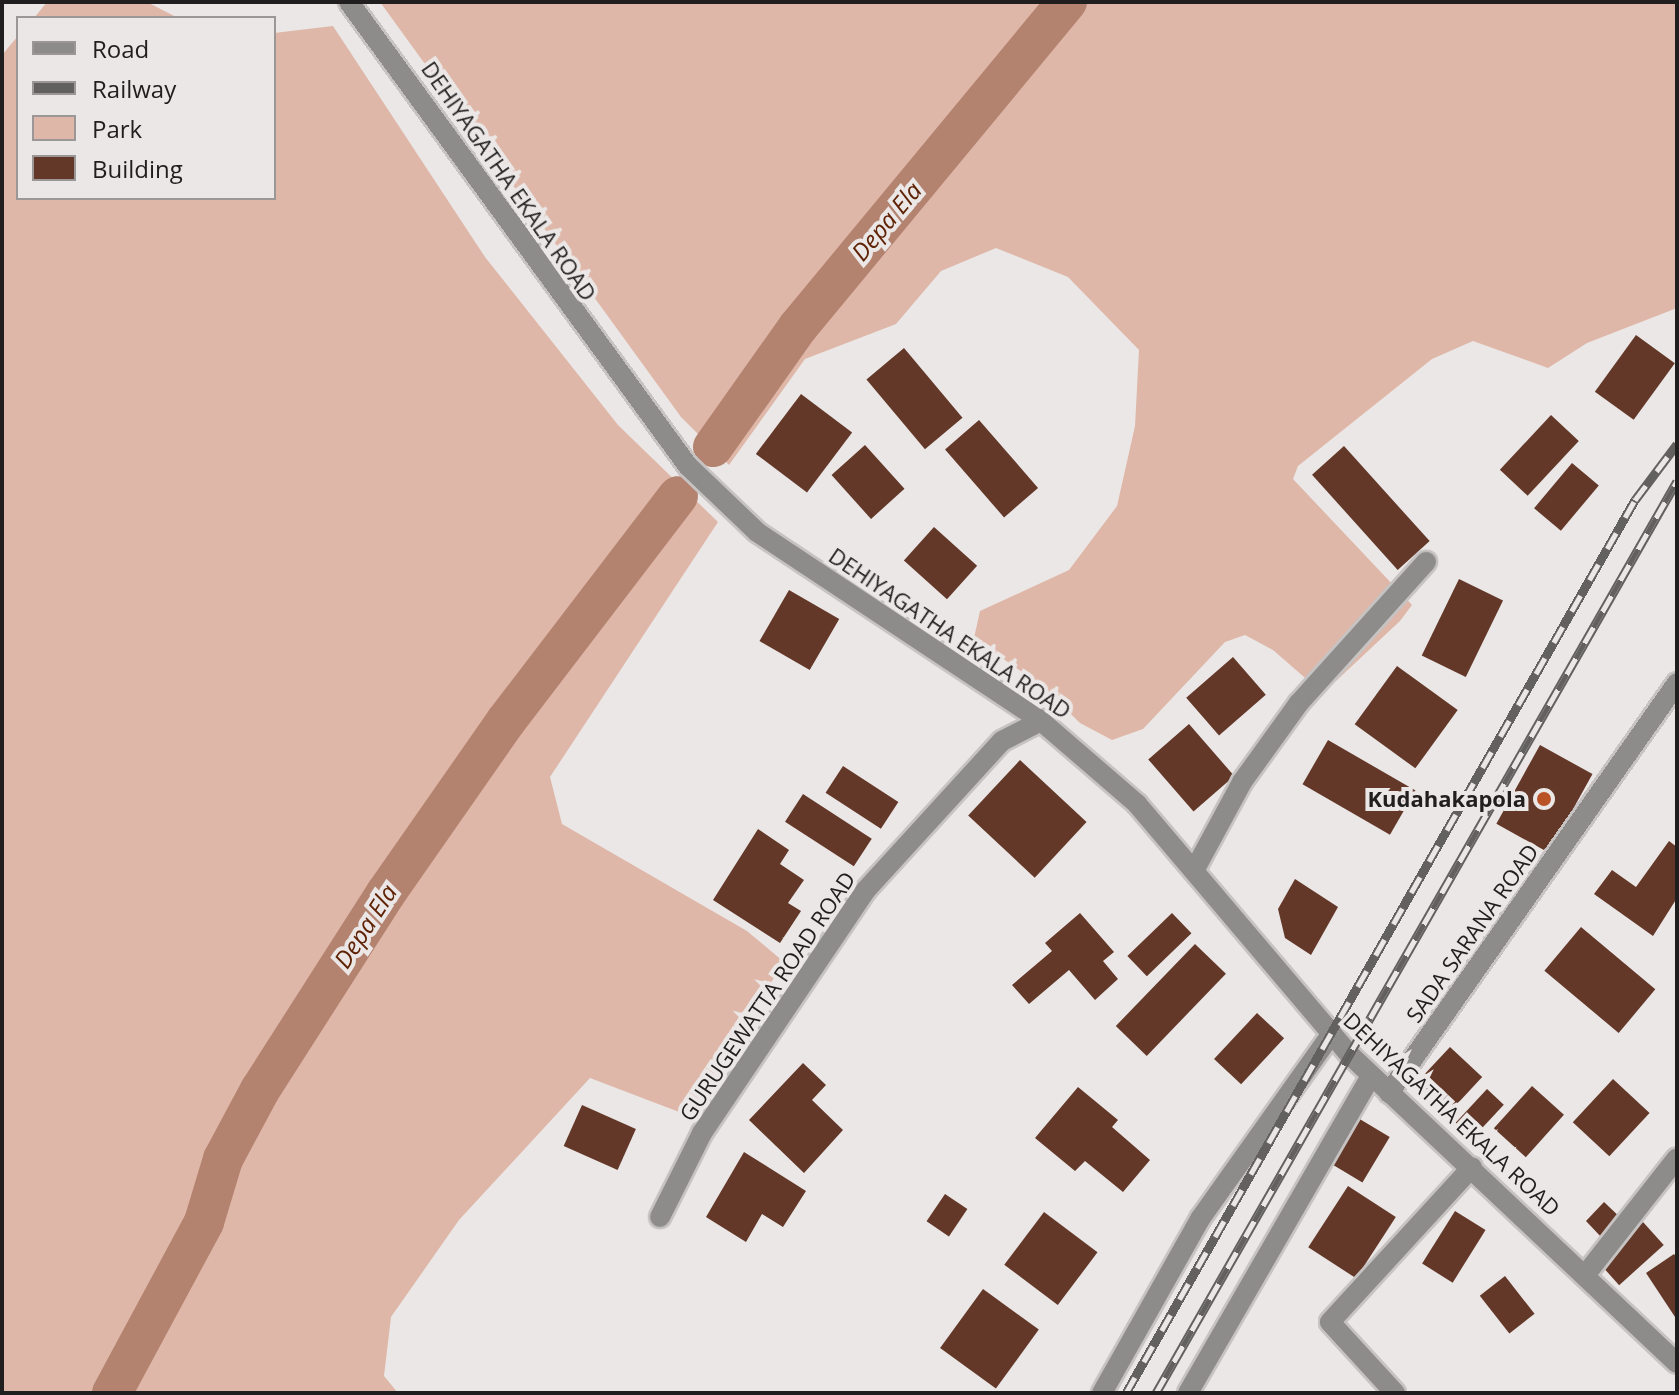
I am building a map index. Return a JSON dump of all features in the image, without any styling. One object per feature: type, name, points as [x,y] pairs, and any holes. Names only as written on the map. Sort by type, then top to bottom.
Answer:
[{"type":"street","name":"DEHIYAGATHA EKALA ROAD","points":[[349,2],[688,466],[757,532],[1041,721],[1137,804],[1195,869],[1331,1035],[1677,1363]]},
{"type":"street","points":[[1195,869],[1242,782],[1299,703],[1426,562]]},
{"type":"street","name":"SADA SARANA ROAD","points":[[1389,1093],[1677,683]]},
{"type":"street","name":"GURUGEWATTA ROAD ROAD","points":[[660,1217],[702,1133],[865,891],[1002,741],[1041,721]]},
{"type":"street","points":[[1102,1393],[1200,1219],[1331,1035]]},
{"type":"street","points":[[1188,1393],[1371,1076]]},
{"type":"street","points":[[1586,1274],[1677,1158]]},
{"type":"street","points":[[1395,1393],[1330,1322],[1472,1167]]},
{"type":"green space","points":[[47,2],[147,2],[174,16],[36,16]]},
{"type":"green space","points":[[380,2],[1677,2],[1677,308],[1587,343],[1548,368],[1473,341],[1432,359],[1298,466],[1293,479],[1412,605],[1400,621],[1337,680],[1319,690],[1273,650],[1245,635],[1225,642],[1143,729],[1112,740],[1080,723],[1043,687],[974,638],[980,611],[1069,570],[1117,506],[1135,426],[1139,350],[1068,277],[996,248],[941,271],[896,324],[805,359],[729,465],[681,417]]},
{"type":"green space","points":[[333,26],[485,257],[618,425],[718,522],[550,777],[562,824],[747,931],[784,962],[687,1115],[590,1078],[459,1220],[391,1317],[384,1376],[398,1393],[2,1393],[2,55],[16,38],[16,200],[276,200],[276,33]]},
{"type":"building","points":[[1636,335],[1675,363],[1634,420],[1595,392]]},
{"type":"building","points":[[904,348],[962,418],[925,449],[866,379]]},
{"type":"building","points":[[801,394],[852,433],[807,492],[756,454]]},
{"type":"building","points":[[1551,415],[1579,441],[1528,496],[1500,470]]},
{"type":"building","points":[[979,420],[1038,488],[1004,517],[945,450]]},
{"type":"building","points":[[865,445],[904,489],[871,519],[832,475]]},
{"type":"building","points":[[1344,446],[1430,541],[1398,570],[1312,475]]},
{"type":"building","points":[[1572,463],[1599,485],[1561,531],[1534,508]]},
{"type":"building","points":[[934,527],[977,566],[947,599],[904,560]]},
{"type":"building","points":[[1459,579],[1503,600],[1466,677],[1422,655]]},
{"type":"building","points":[[789,590],[839,619],[810,670],[760,641]]},
{"type":"building","points":[[1233,657],[1266,695],[1219,735],[1186,698]]},
{"type":"building","points":[[1397,666],[1458,710],[1415,768],[1355,724]]},
{"type":"building","points":[[1189,724],[1234,776],[1194,812],[1148,759]]},
{"type":"building","points":[[1328,740],[1415,791],[1390,835],[1302,784]]},
{"type":"building","name":"Kudahakapola","points":[[1540,745],[1592,774],[1549,853],[1496,824]]},
{"type":"building","points":[[1020,760],[1087,822],[1035,878],[968,816]]},
{"type":"building","points":[[843,766],[898,802],[881,829],[826,793]]},
{"type":"building","points":[[803,794],[872,839],[854,866],[785,822]]},
{"type":"building","points":[[758,829],[789,850],[780,864],[804,880],[788,903],[801,911],[780,943],[713,900]]},
{"type":"building","points":[[1669,841],[1677,847],[1677,898],[1653,936],[1594,894],[1612,870],[1636,887]]},
{"type":"building","points":[[1295,879],[1338,907],[1311,955],[1285,938],[1278,909]]},
{"type":"building","points":[[1080,913],[1114,952],[1103,961],[1118,979],[1095,1000],[1069,970],[1029,1004],[1012,985],[1052,951],[1045,943]]},
{"type":"building","points":[[1172,913],[1191,933],[1147,976],[1127,956]]},
{"type":"building","points":[[1581,927],[1655,989],[1619,1033],[1544,971]]},
{"type":"building","points":[[1195,944],[1226,974],[1147,1056],[1116,1026]]},
{"type":"building","points":[[1257,1013],[1284,1038],[1241,1084],[1214,1059]]},
{"type":"building","points":[[1450,1047],[1482,1077],[1450,1111],[1418,1081]]},
{"type":"building","points":[[803,1063],[826,1085],[812,1100],[843,1130],[804,1173],[749,1120]]},
{"type":"building","points":[[1613,1079],[1650,1113],[1609,1156],[1573,1122]]},
{"type":"building","points":[[1532,1086],[1564,1115],[1526,1157],[1494,1128]]},
{"type":"building","points":[[1078,1087],[1118,1120],[1112,1127],[1150,1160],[1123,1192],[1085,1161],[1075,1171],[1035,1138]]},
{"type":"building","points":[[1487,1089],[1504,1105],[1472,1138],[1456,1123]]},
{"type":"building","points":[[582,1105],[636,1129],[618,1170],[564,1146]]},
{"type":"building","points":[[1358,1118],[1390,1137],[1362,1182],[1331,1163]]},
{"type":"building","points":[[744,1152],[806,1191],[783,1227],[762,1214],[746,1242],[706,1217]]},
{"type":"building","points":[[1348,1186],[1396,1217],[1356,1278],[1308,1247]]},
{"type":"building","points":[[945,1194],[967,1209],[949,1236],[927,1221]]},
{"type":"building","points":[[1604,1202],[1624,1221],[1603,1239],[1586,1221]]},
{"type":"building","points":[[1455,1211],[1486,1230],[1453,1283],[1422,1264]]},
{"type":"building","points":[[1044,1212],[1098,1252],[1058,1305],[1004,1265]]},
{"type":"building","points":[[1643,1222],[1664,1245],[1619,1285],[1598,1262]]},
{"type":"building","points":[[1674,1254],[1677,1258],[1677,1320],[1646,1273]]},
{"type":"building","points":[[1505,1276],[1535,1314],[1509,1334],[1480,1296]]},
{"type":"building","points":[[983,1289],[1039,1330],[996,1389],[940,1348]]},
{"type":"waterway","name":"Depa Ela","points":[[713,447],[798,327],[1067,2]]},
{"type":"waterway","name":"Depa Ela","points":[[112,1393],[204,1222],[223,1159],[260,1090],[386,893],[506,721],[678,496]]},
{"type":"railway","points":[[1126,1393],[1635,500],[1677,444]]},
{"type":"railway","points":[[1156,1393],[1677,481]]},
{"type":"place","name":"Kudahakapola","points":[[1544,799]]}]
